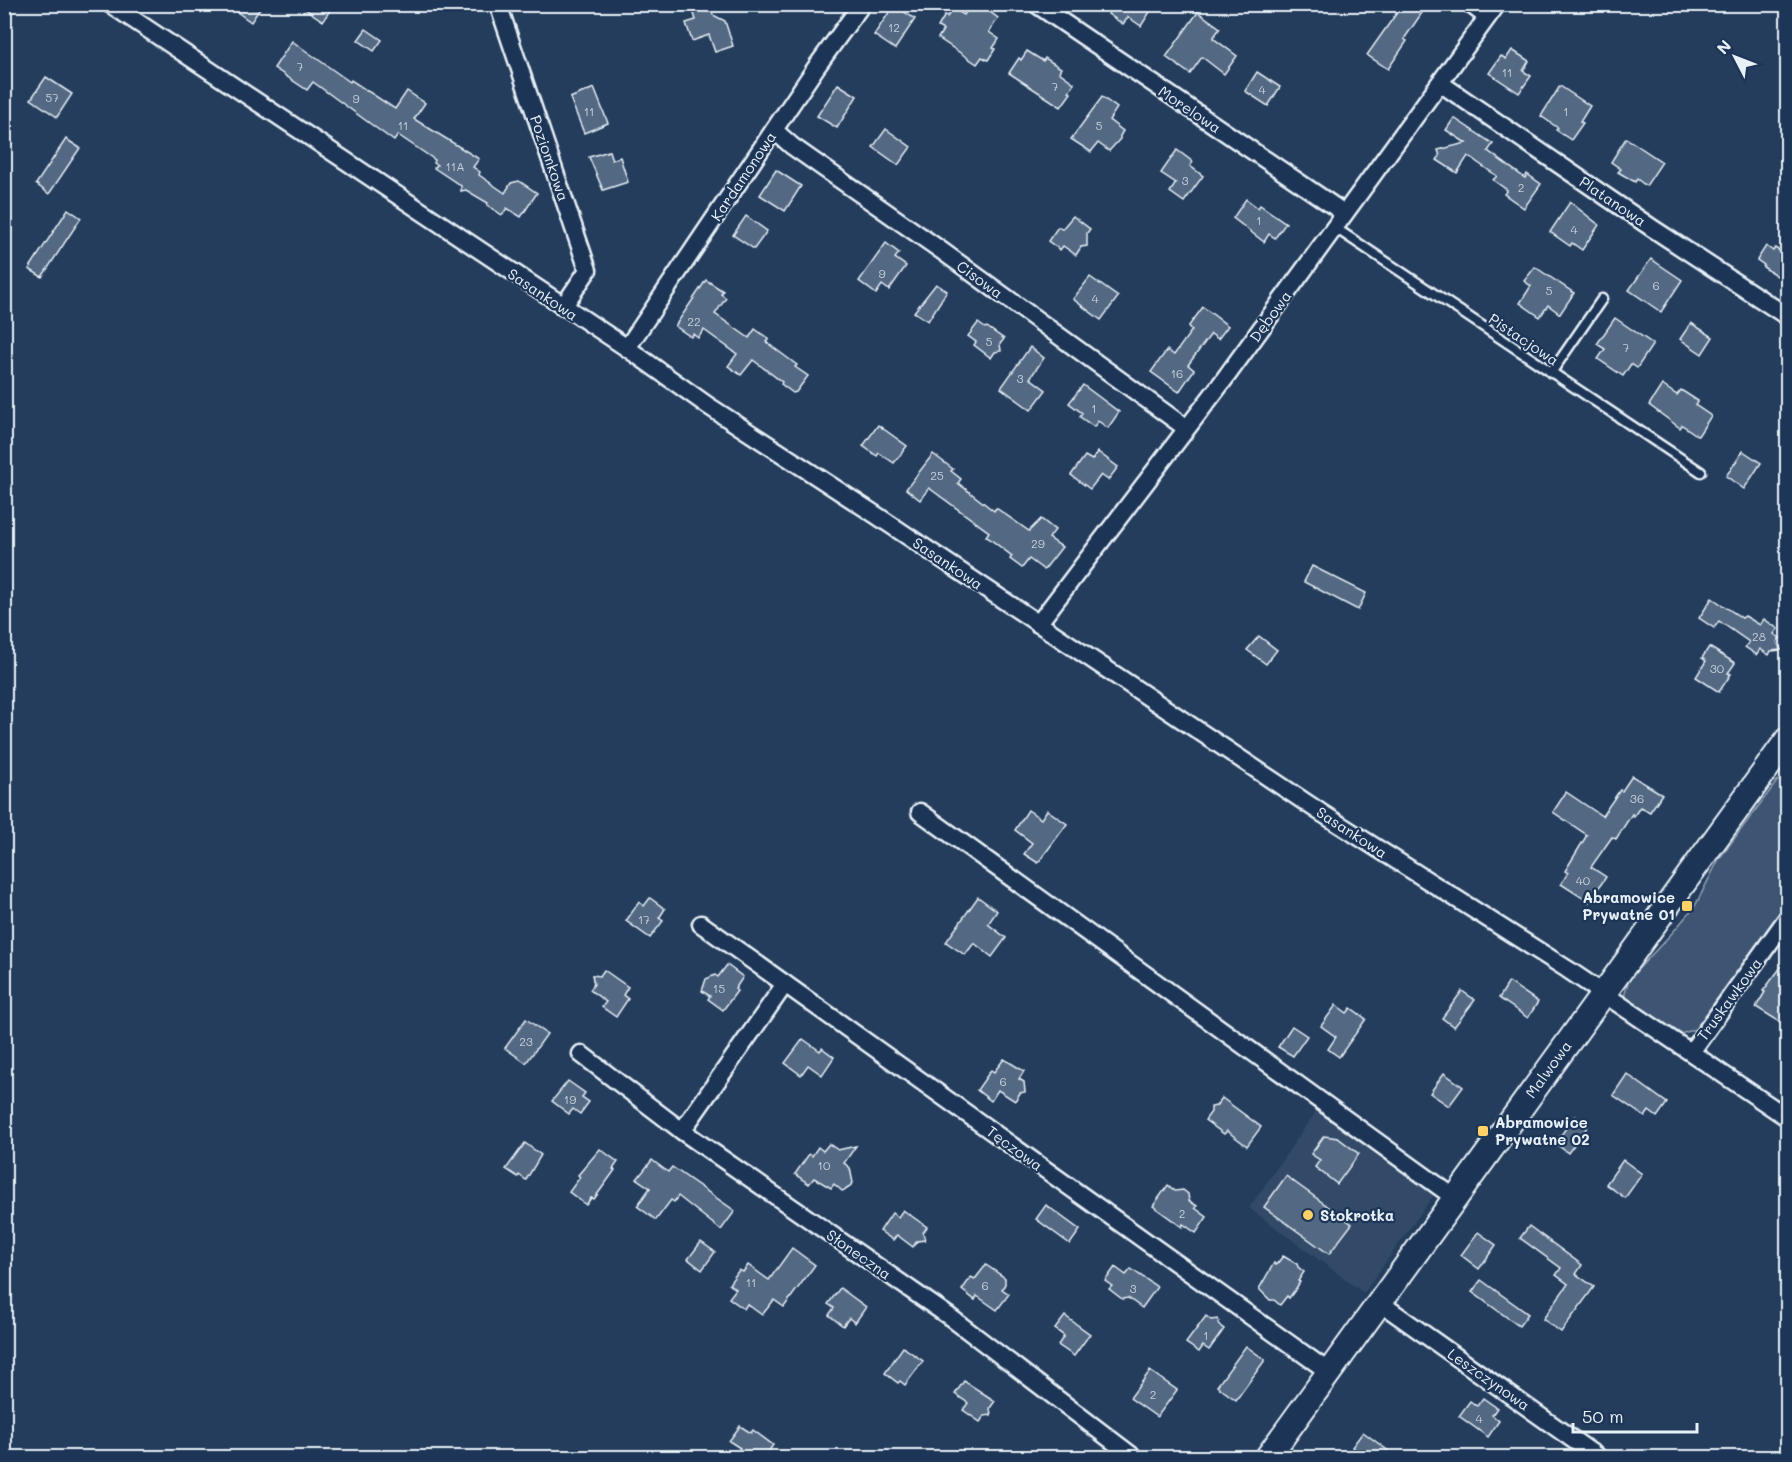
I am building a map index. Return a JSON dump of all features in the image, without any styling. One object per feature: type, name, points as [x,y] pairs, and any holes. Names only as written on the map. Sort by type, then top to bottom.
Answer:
[{"type":"street","name":"Sasankowa","points":[[110,4],[627,348],[707,405],[886,521],[1320,812],[1499,925],[1788,1118]]},
{"type":"street","name":"Poziomkowa","points":[[498,4],[588,270],[563,307]]},
{"type":"street","name":"Kardamonowa","points":[[627,348],[862,4]]},
{"type":"street","name":"Morelowa","points":[[1036,4],[1344,213]]},
{"type":"street","points":[[1470,4],[1492,11]]},
{"type":"street","name":"Dębowa","points":[[1038,624],[1222,381],[1492,11]]},
{"type":"street","name":"Platanowa","points":[[1440,83],[1652,228],[1788,317]]},
{"type":"street","name":"Cisowa","points":[[774,130],[792,146],[942,251],[1186,428]]},
{"type":"street","name":"Malwowa","points":[[1267,1458],[1788,739]]},
{"type":"street","points":[[920,812],[1455,1198]]},
{"type":"street","name":"Truskawkowa","points":[[1691,1052],[1788,917]]},
{"type":"street","name":"Tęczowa","points":[[701,924],[1329,1372]]},
{"type":"street","points":[[682,1131],[785,984]]},
{"type":"street","name":"Słoneczna","points":[[581,1054],[682,1131],[950,1317],[1135,1458]]},
{"type":"street","name":"Leszczynowa","points":[[1380,1302],[1599,1458]]},
{"type":"lane","name":"Pistacjowa","points":[[1334,227],[1701,472]]},
{"type":"lane","points":[[1551,373],[1602,299]]},
{"type":"path","points":[[4,240],[9,234]]},
{"type":"shaded area","points":[[1778,780],[1787,787],[1787,903],[1701,1027],[1681,1034],[1624,997],[1629,979],[1695,906],[1719,859]]},
{"type":"shaded area","points":[[1317,1110],[1435,1193],[1364,1293],[1249,1208]]},
{"type":"building","points":[[226,4],[263,4],[251,22]]},
{"type":"building","points":[[298,4],[334,4],[323,21]]},
{"type":"building","points":[[691,4],[709,4],[713,15],[725,21],[733,46],[715,52],[709,35],[692,41],[686,23],[696,20]]},
{"type":"building","points":[[971,4],[979,4],[998,18],[989,32],[999,39],[993,48],[995,49],[988,60],[982,57],[977,64],[938,38],[943,30],[938,27],[945,15],[947,17],[953,8],[964,15]]},
{"type":"building","points":[[1109,4],[1155,4],[1141,26],[1128,17],[1123,24],[1108,14],[1112,7]]},
{"type":"building","points":[[1403,4],[1428,4],[1404,39],[1407,41],[1388,69],[1367,55]]},
{"type":"building","points":[[894,5],[915,19],[895,49],[874,35]]},
{"type":"building","points":[[1198,12],[1220,28],[1213,38],[1237,56],[1224,74],[1202,57],[1190,74],[1166,57]]},
{"type":"building","points":[[366,29],[382,40],[374,51],[358,40]]},
{"type":"building","points":[[292,41],[350,82],[351,80],[395,109],[407,91],[425,103],[414,119],[479,159],[473,167],[480,172],[479,175],[505,193],[511,183],[519,181],[537,193],[521,217],[507,208],[502,215],[487,205],[488,203],[466,190],[461,191],[461,186],[434,168],[437,165],[434,163],[435,160],[398,135],[394,141],[313,82],[307,90],[274,68]]},
{"type":"building","points":[[1512,50],[1529,61],[1523,71],[1531,76],[1519,93],[1489,73],[1501,56],[1506,59]]},
{"type":"building","points":[[1027,51],[1061,68],[1059,72],[1074,83],[1069,92],[1071,93],[1061,107],[1009,73]]},
{"type":"building","points":[[1257,72],[1280,87],[1268,106],[1245,91]]},
{"type":"building","points":[[46,77],[72,94],[57,117],[31,99]]},
{"type":"building","points":[[838,84],[857,96],[837,128],[817,116]]},
{"type":"building","points":[[1560,86],[1590,106],[1580,122],[1583,123],[1571,140],[1541,116]]},
{"type":"building","points":[[594,88],[608,123],[584,133],[570,98]]},
{"type":"building","points":[[1102,97],[1117,108],[1109,120],[1123,131],[1120,139],[1109,151],[1098,143],[1091,152],[1071,139]]},
{"type":"building","points":[[1454,118],[1493,144],[1488,151],[1525,178],[1527,174],[1541,184],[1524,208],[1504,194],[1507,190],[1493,180],[1497,176],[1468,156],[1457,173],[1437,160],[1440,156],[1438,150],[1466,143],[1446,130]]},
{"type":"building","points":[[886,129],[911,147],[898,165],[873,147]]},
{"type":"building","points":[[1626,138],[1662,162],[1646,186],[1637,179],[1635,182],[1618,172],[1621,169],[1611,162]]},
{"type":"building","points":[[66,139],[80,148],[49,194],[36,184]]},
{"type":"building","points":[[1177,150],[1193,162],[1190,166],[1203,176],[1184,202],[1170,192],[1176,183],[1161,173]]},
{"type":"building","points":[[609,151],[612,160],[620,157],[628,182],[603,190],[589,157]]},
{"type":"building","points":[[776,170],[801,186],[785,211],[760,195]]},
{"type":"building","points":[[1246,199],[1258,208],[1260,205],[1286,223],[1275,238],[1269,234],[1264,242],[1233,218]]},
{"type":"building","points":[[1570,202],[1599,225],[1582,250],[1572,243],[1570,246],[1550,232]]},
{"type":"building","points":[[68,209],[81,218],[42,277],[29,269]]},
{"type":"building","points":[[746,216],[767,231],[754,249],[733,235]]},
{"type":"building","points":[[1073,216],[1090,229],[1087,233],[1087,246],[1081,247],[1076,255],[1063,246],[1060,250],[1048,241],[1058,227],[1062,229]]},
{"type":"building","points":[[886,243],[899,253],[895,258],[906,266],[889,290],[882,285],[876,294],[859,281]]},
{"type":"building","points":[[1766,246],[1773,251],[1775,248],[1788,256],[1788,270],[1782,279],[1763,267],[1764,265],[1757,260]]},
{"type":"building","points":[[1651,259],[1682,280],[1661,312],[1629,290]]},
{"type":"building","points":[[1535,267],[1574,293],[1560,314],[1548,305],[1540,317],[1520,303],[1531,286],[1524,281]]},
{"type":"building","points":[[1090,277],[1118,297],[1101,320],[1073,299]]},
{"type":"building","points":[[706,280],[723,291],[721,294],[726,298],[715,314],[749,338],[755,329],[769,339],[766,342],[808,376],[796,392],[793,393],[753,360],[741,375],[728,366],[737,354],[704,330],[698,338],[693,334],[691,337],[675,326]]},
{"type":"building","points":[[936,284],[947,291],[928,321],[914,312]]},
{"type":"building","points":[[1203,307],[1228,326],[1218,339],[1211,334],[1188,365],[1194,370],[1179,392],[1151,372],[1167,350],[1174,355],[1192,330],[1188,327]]},
{"type":"building","points":[[1615,318],[1653,344],[1637,368],[1631,364],[1623,376],[1598,359],[1605,349],[1597,344]]},
{"type":"building","points":[[978,323],[1004,339],[1000,344],[1001,351],[995,352],[991,358],[974,345],[976,342],[968,336]]},
{"type":"building","points":[[1691,323],[1713,337],[1702,354],[1680,339]]},
{"type":"building","points":[[1030,347],[1044,358],[1030,378],[1046,390],[1031,410],[1001,388]]},
{"type":"building","points":[[1083,385],[1119,412],[1108,428],[1098,421],[1094,427],[1080,417],[1082,413],[1069,403]]},
{"type":"building","points":[[1662,385],[1677,395],[1681,390],[1698,401],[1695,405],[1711,416],[1698,436],[1682,425],[1680,428],[1649,405]]},
{"type":"building","points":[[878,425],[907,446],[894,463],[879,453],[877,456],[863,446]]},
{"type":"building","points":[[1743,451],[1761,463],[1744,489],[1726,476]]},
{"type":"building","points":[[1098,452],[1118,467],[1108,480],[1101,475],[1090,489],[1071,475],[1085,456],[1092,460]]},
{"type":"building","points":[[933,454],[953,469],[951,471],[961,479],[958,483],[994,511],[996,508],[1029,531],[1041,519],[1055,530],[1049,538],[1062,547],[1044,570],[1029,559],[1022,568],[1010,559],[1012,556],[986,536],[989,532],[929,488],[920,500],[906,489]]},
{"type":"building","points":[[1312,566],[1366,593],[1358,610],[1304,582]]},
{"type":"building","points":[[1712,598],[1742,618],[1745,616],[1760,625],[1764,619],[1778,629],[1774,634],[1780,638],[1777,642],[1781,650],[1771,651],[1769,655],[1760,649],[1757,655],[1745,647],[1749,642],[1719,621],[1714,628],[1699,618]]},
{"type":"building","points":[[1259,636],[1277,650],[1266,664],[1247,650]]},
{"type":"building","points":[[1709,647],[1735,663],[1728,673],[1731,674],[1719,692],[1696,677],[1706,661],[1702,658]]},
{"type":"building","points":[[1632,776],[1662,794],[1650,812],[1640,807],[1634,816],[1632,814],[1616,839],[1612,837],[1591,867],[1606,877],[1589,902],[1561,884],[1568,873],[1565,871],[1587,835],[1553,812],[1566,792],[1602,816]]},
{"type":"building","points":[[1028,810],[1041,819],[1047,810],[1067,824],[1038,863],[1024,854],[1032,843],[1015,830]]},
{"type":"building","points":[[978,897],[997,911],[988,924],[1006,938],[992,957],[974,943],[965,955],[946,942]]},
{"type":"building","points":[[650,898],[665,909],[659,918],[663,921],[650,938],[626,921],[639,902],[644,906]]},
{"type":"building","points":[[1788,958],[1788,1027],[1756,1007],[1765,992],[1763,991]]},
{"type":"building","points":[[727,965],[743,977],[735,989],[737,991],[723,1010],[708,999],[710,996],[702,991],[706,979],[715,975],[718,977]]},
{"type":"building","points":[[604,970],[628,987],[623,995],[628,999],[616,1017],[602,1007],[606,1002],[590,990],[594,984],[592,975],[600,976]]},
{"type":"building","points":[[1509,982],[1538,1002],[1528,1018],[1499,998]]},
{"type":"building","points":[[1462,991],[1475,1000],[1454,1027],[1442,1018]]},
{"type":"building","points":[[1336,1005],[1347,1013],[1351,1008],[1366,1019],[1339,1057],[1328,1049],[1336,1037],[1321,1026]]},
{"type":"building","points":[[526,1019],[547,1034],[526,1063],[505,1048]]},
{"type":"building","points":[[1292,1026],[1307,1036],[1293,1056],[1278,1047]]},
{"type":"building","points":[[803,1039],[820,1051],[822,1048],[834,1057],[822,1075],[808,1065],[801,1075],[785,1063]]},
{"type":"building","points":[[1004,1059],[1024,1071],[1019,1079],[1024,1082],[1025,1092],[1020,1093],[1015,1101],[998,1090],[991,1101],[977,1090],[991,1070],[994,1072]]},
{"type":"building","points":[[1444,1073],[1463,1087],[1449,1106],[1430,1093]]},
{"type":"building","points":[[1627,1074],[1667,1103],[1657,1117],[1649,1111],[1645,1117],[1613,1095]]},
{"type":"building","points":[[568,1081],[585,1093],[582,1097],[589,1102],[580,1114],[573,1109],[569,1114],[552,1101]]},
{"type":"building","points":[[1222,1098],[1261,1127],[1247,1146],[1227,1131],[1224,1134],[1205,1120],[1211,1112],[1211,1107],[1216,1106]]},
{"type":"building","points":[[1575,1116],[1588,1126],[1568,1153],[1555,1143]]},
{"type":"building","points":[[1324,1136],[1338,1138],[1359,1154],[1337,1184],[1315,1167],[1320,1160],[1311,1154]]},
{"type":"building","points":[[525,1143],[541,1155],[526,1180],[506,1169]]},
{"type":"building","points":[[829,1144],[838,1150],[856,1146],[844,1163],[850,1168],[853,1183],[842,1191],[834,1184],[831,1188],[814,1178],[809,1184],[795,1174],[809,1154],[812,1156],[818,1147],[823,1151]]},
{"type":"building","points":[[600,1149],[618,1162],[613,1169],[615,1170],[594,1199],[591,1198],[586,1205],[569,1192],[580,1177],[578,1175]]},
{"type":"building","points":[[652,1160],[668,1172],[672,1167],[735,1211],[721,1230],[678,1196],[674,1202],[671,1200],[656,1220],[637,1206],[650,1188],[637,1179]]},
{"type":"building","points":[[1623,1160],[1642,1174],[1625,1198],[1606,1184]]},
{"type":"building","name":"Stokrotka","points":[[1286,1176],[1352,1224],[1329,1254],[1264,1207]]},
{"type":"building","points":[[1168,1185],[1175,1191],[1183,1190],[1188,1194],[1189,1201],[1207,1217],[1196,1233],[1183,1224],[1182,1227],[1153,1206]]},
{"type":"building","points":[[1046,1205],[1080,1230],[1070,1244],[1036,1219]]},
{"type":"building","points":[[903,1210],[927,1227],[923,1233],[925,1240],[917,1241],[913,1247],[897,1235],[893,1240],[880,1231],[892,1213],[898,1217]]},
{"type":"building","points":[[1529,1226],[1582,1265],[1576,1274],[1594,1287],[1561,1332],[1543,1319],[1568,1284],[1556,1275],[1561,1268],[1520,1238]]},
{"type":"building","points":[[1478,1232],[1496,1245],[1479,1269],[1461,1255]]},
{"type":"building","points":[[701,1242],[715,1252],[702,1270],[688,1259]]},
{"type":"building","points":[[792,1248],[815,1265],[784,1307],[774,1300],[762,1315],[747,1304],[744,1309],[729,1298],[736,1289],[729,1284],[739,1270],[743,1272],[748,1265],[769,1280]]},
{"type":"building","points":[[1283,1256],[1297,1264],[1304,1272],[1295,1290],[1280,1305],[1270,1300],[1259,1289],[1274,1263],[1276,1265]]},
{"type":"building","points":[[986,1265],[1005,1278],[1002,1289],[1009,1294],[997,1310],[977,1296],[975,1300],[962,1290],[971,1277],[975,1279]]},
{"type":"building","points":[[1115,1267],[1126,1275],[1131,1269],[1157,1287],[1142,1308],[1128,1298],[1122,1299],[1109,1289],[1112,1286],[1105,1281]]},
{"type":"building","points":[[1481,1280],[1528,1314],[1519,1326],[1472,1292]]},
{"type":"building","points":[[840,1288],[866,1307],[855,1323],[849,1318],[843,1326],[829,1315],[834,1308],[828,1304]]},
{"type":"building","points":[[1065,1316],[1090,1334],[1074,1356],[1058,1345],[1064,1336],[1055,1329]]},
{"type":"building","points":[[1206,1316],[1211,1320],[1218,1319],[1220,1326],[1224,1329],[1209,1350],[1203,1346],[1199,1352],[1186,1343]]},
{"type":"building","points":[[1246,1346],[1265,1360],[1236,1400],[1217,1386]]},
{"type":"building","points":[[903,1347],[923,1361],[905,1385],[900,1381],[898,1383],[885,1373]]},
{"type":"building","points":[[1150,1371],[1177,1390],[1157,1417],[1130,1398]]},
{"type":"building","points":[[964,1381],[995,1401],[990,1408],[991,1415],[984,1416],[980,1422],[963,1410],[968,1403],[955,1394]]},
{"type":"building","points":[[1483,1398],[1497,1408],[1492,1415],[1499,1421],[1488,1437],[1459,1416],[1470,1401],[1477,1406]]},
{"type":"building","points":[[740,1426],[751,1433],[753,1430],[773,1445],[764,1458],[744,1458],[737,1452],[740,1448],[729,1441]]},
{"type":"building","points":[[1363,1432],[1398,1458],[1367,1458],[1352,1447]]},
{"type":"place","name":"Abramowice Prywatne 01","points":[[1687,906]]},
{"type":"place","name":"Abramowice Prywatne 02","points":[[1483,1131]]},
{"type":"place","name":"Stokrotka","points":[[1308,1215]]}]
